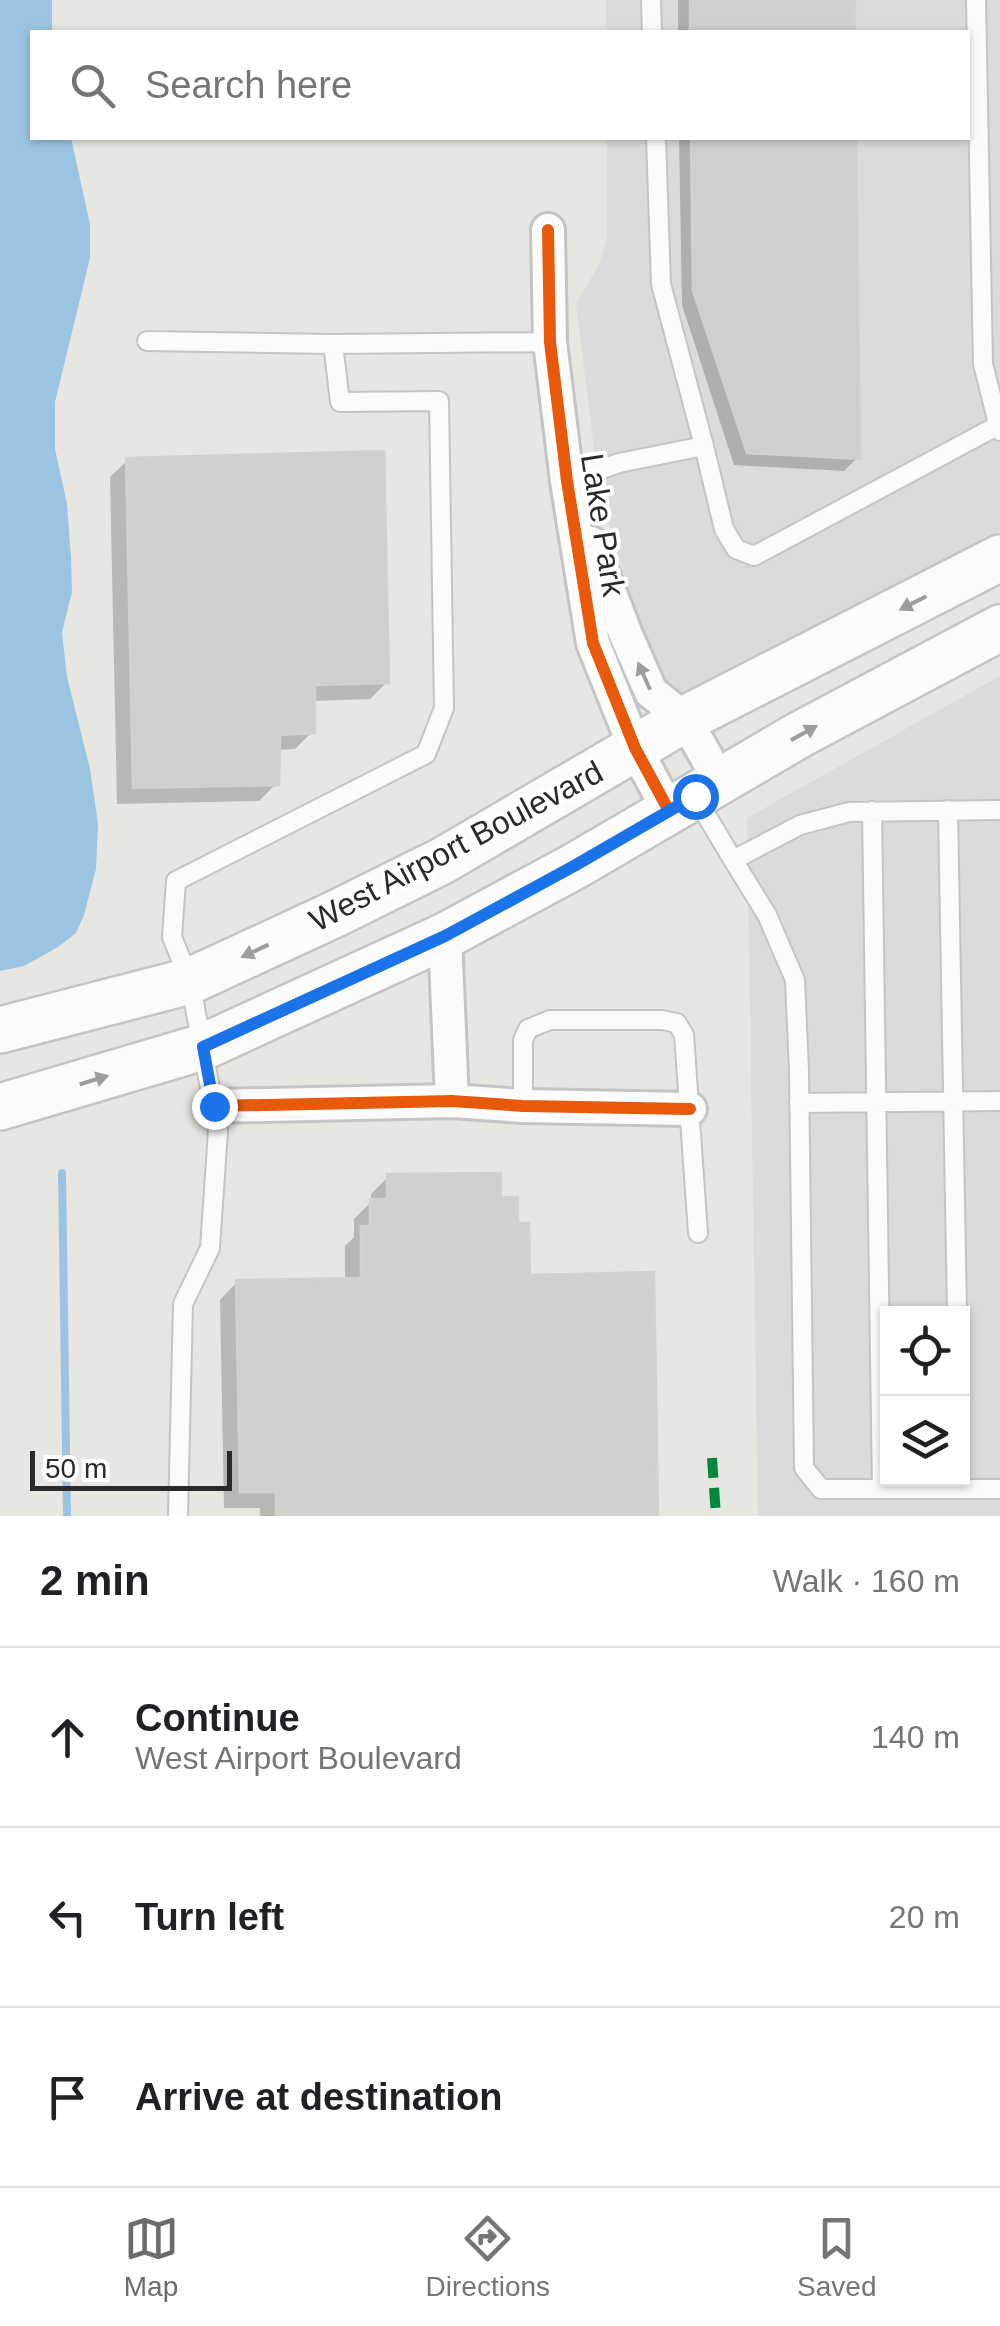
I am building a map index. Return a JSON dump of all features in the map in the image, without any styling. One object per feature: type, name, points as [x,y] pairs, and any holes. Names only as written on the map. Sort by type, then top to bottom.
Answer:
[{"type":"main road","name":"West Airport Boulevard","points":[[0,1030],[190,980],[335,914],[442,861],[685,719],[1000,558]]},
{"type":"main road","points":[[0,1106],[203,1047],[445,936],[799,735],[1000,628]]},
{"type":"street","name":"Lake Park","points":[[548,230],[550,342],[593,644],[635,748],[695,796]]},
{"type":"street","name":"Lake Park","points":[[567,480],[651,692],[685,719],[695,796]]},
{"type":"street","points":[[445,936],[452,1101]]},
{"type":"street","points":[[214,1106],[452,1101],[690,1109]]},
{"type":"lane","points":[[651,0],[652,30]]},
{"type":"lane","points":[[656,140],[661,284],[724,529],[736,550],[754,556],[999,428],[983,364],[976,0]]},
{"type":"lane","points":[[147,341],[550,342]]},
{"type":"lane","points":[[178,1516],[183,1304],[210,1248],[218,1131],[190,980],[172,937],[176,881],[426,754],[444,708],[439,401],[340,402],[333,344]]},
{"type":"lane","points":[[567,480],[619,462],[704,446]]},
{"type":"lane","points":[[695,796],[767,915],[795,980],[804,1468],[821,1489],[929,1486]]},
{"type":"lane","points":[[948,810],[957,1306]]},
{"type":"lane","points":[[733,860],[800,825],[849,812],[1000,810]]},
{"type":"lane","points":[[872,811],[882,1489]]},
{"type":"lane","points":[[523,1106],[522,1040],[528,1029],[550,1020],[662,1020],[676,1024],[684,1035],[698,1233]]},
{"type":"lane","points":[[799,1103],[1000,1102]]},
{"type":"lane","points":[[970,1485],[1000,1488]]},
{"type":"shaded area","points":[[606,0],[1000,0],[1000,531],[702,697],[680,693],[663,677],[634,607],[600,495],[576,303],[598,267],[607,238],[607,140],[970,140],[970,30],[606,30]]},
{"type":"shaded area","points":[[1000,676],[1000,1516],[758,1516],[747,818]]},
{"type":"water","points":[[0,0],[52,0],[52,30],[30,30],[30,140],[71,140],[90,224],[90,258],[55,402],[55,449],[67,504],[71,557],[72,592],[62,632],[67,677],[90,769],[98,824],[96,869],[76,933],[24,966],[0,971]]},
{"type":"building","points":[[690,0],[855,0],[855,30],[690,30]]},
{"type":"building","points":[[691,140],[856,140],[860,459],[747,453],[693,291]]},
{"type":"building","points":[[384,451],[389,683],[315,685],[315,733],[280,735],[279,785],[133,788],[126,458]]},
{"type":"building","points":[[501,1173],[501,1197],[518,1197],[518,1223],[529,1223],[530,1275],[654,1272],[658,1516],[276,1516],[276,1492],[240,1492],[236,1280],[361,1278],[361,1226],[370,1226],[370,1199],[387,1199],[387,1174]]},
{"type":"waterway","points":[[62,1173],[67,1516]]},
{"type":"marked path","points":[[712,1458],[716,1516]]},
{"type":"cycle path","points":[[548,230],[550,342],[593,643],[635,748],[669,811]]},
{"type":"cycle path","points":[[214,1106],[452,1101],[690,1109]]},
{"type":"route","points":[[214,1106],[203,1047],[445,936],[695,796]]}]
